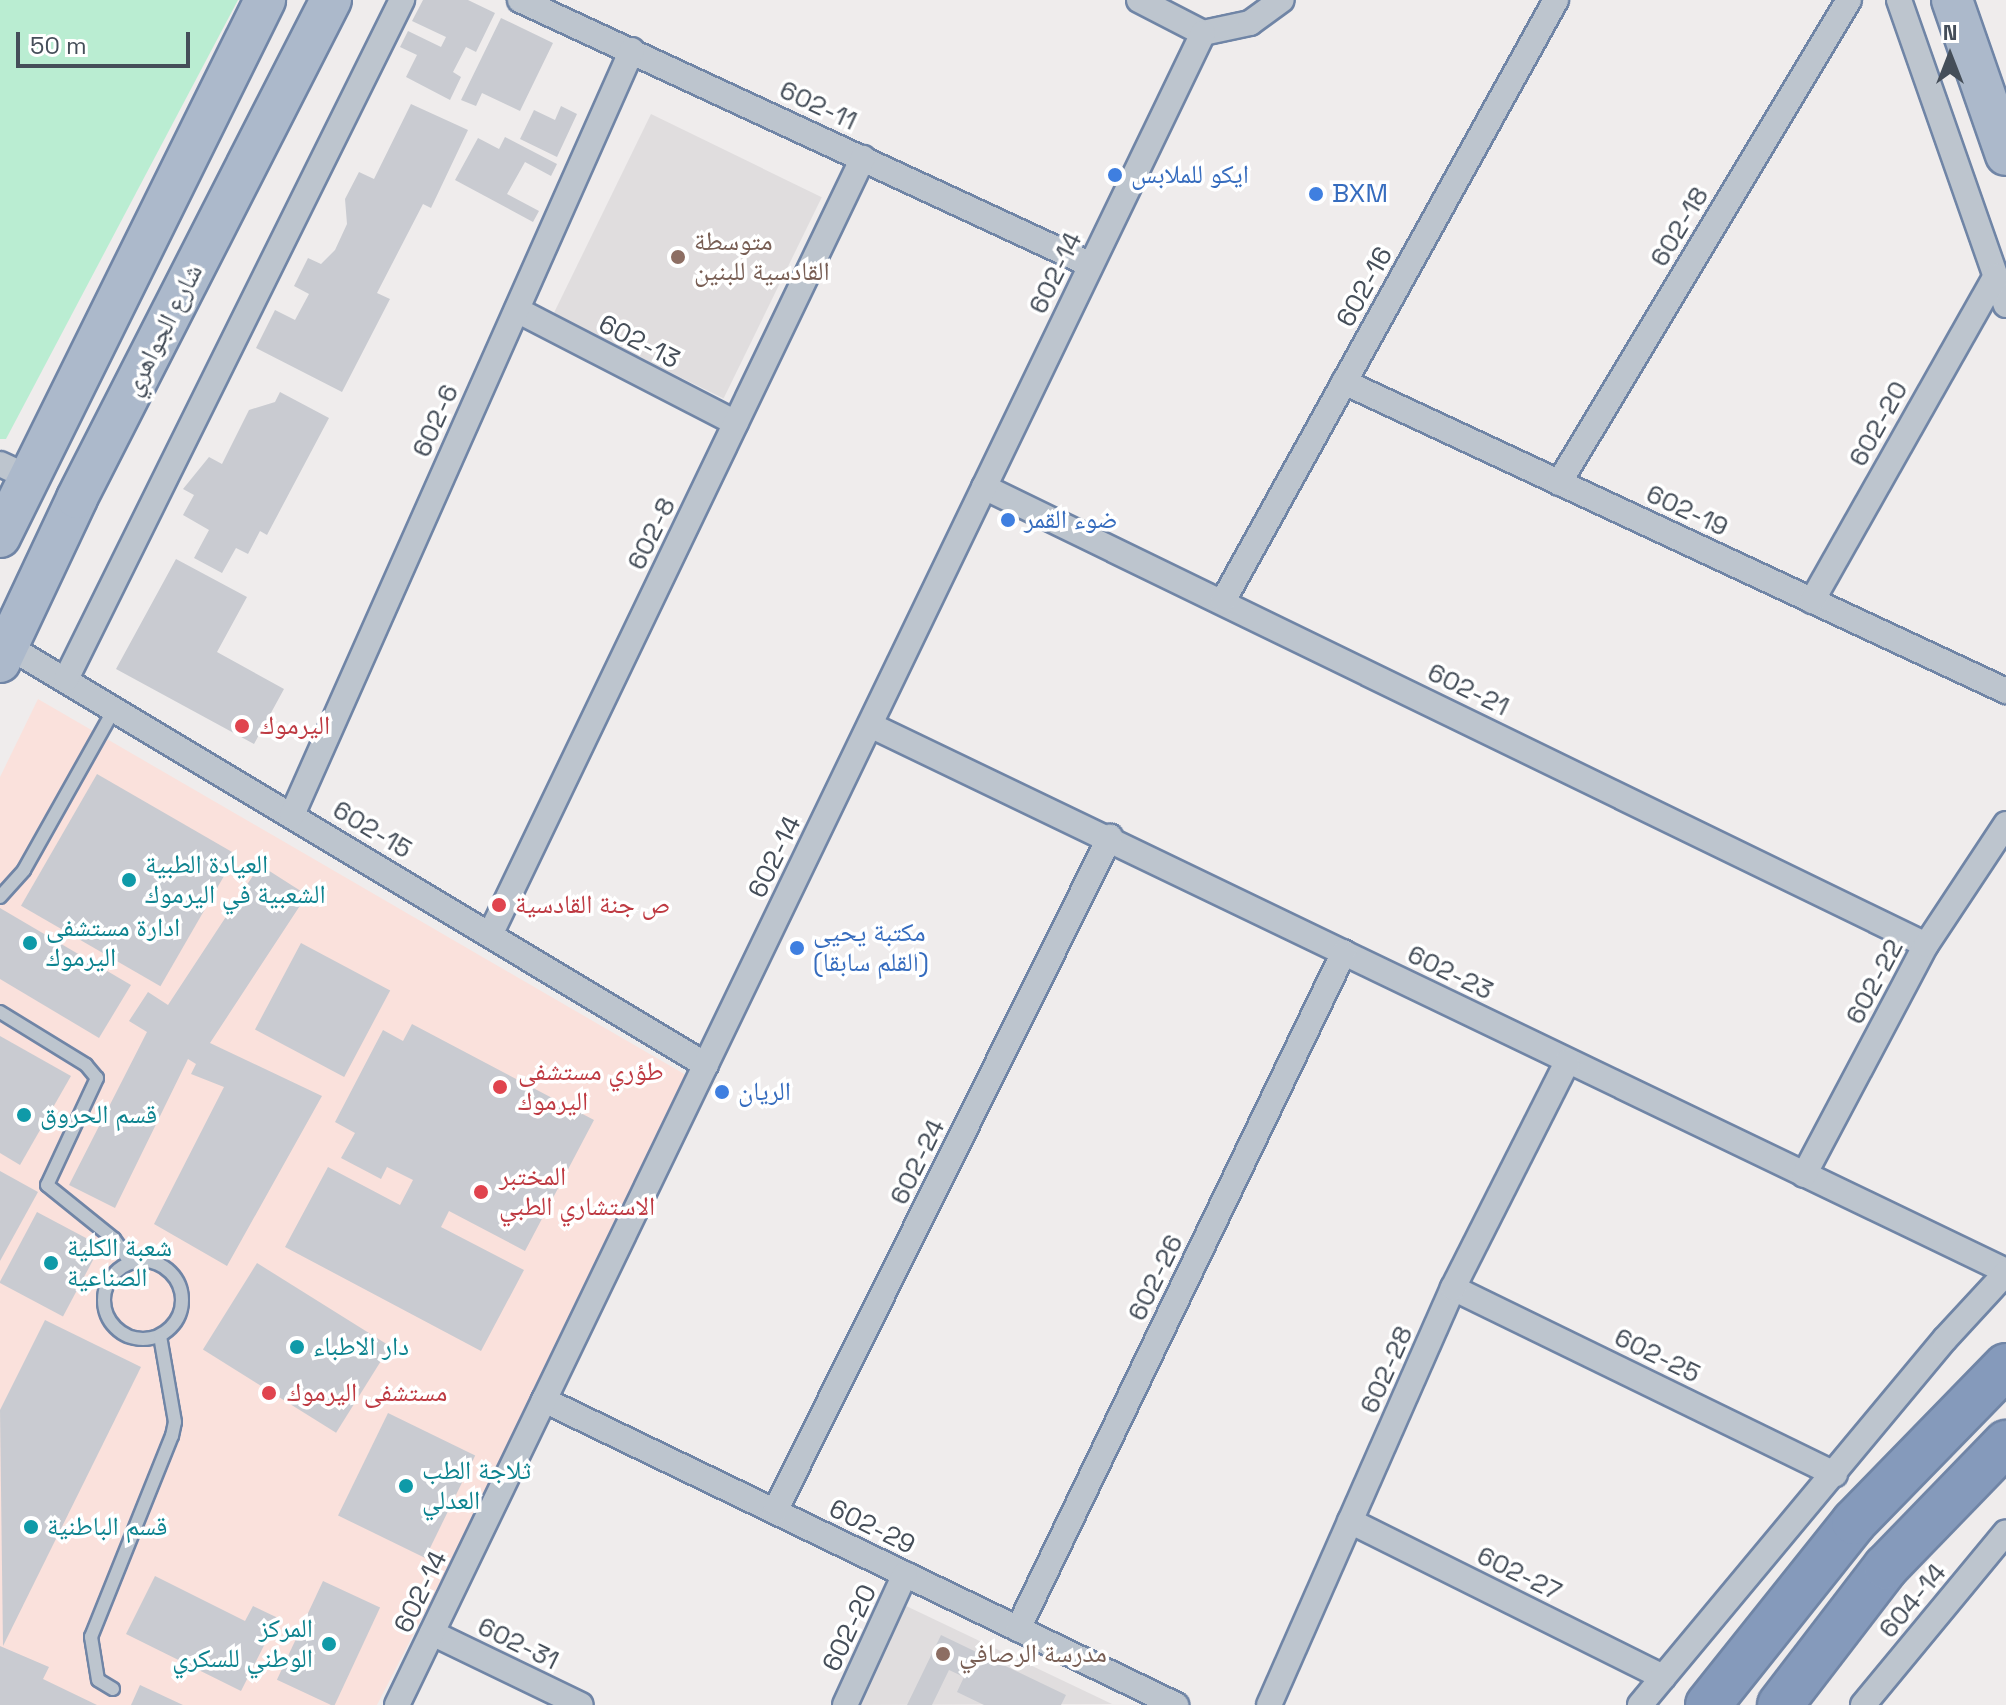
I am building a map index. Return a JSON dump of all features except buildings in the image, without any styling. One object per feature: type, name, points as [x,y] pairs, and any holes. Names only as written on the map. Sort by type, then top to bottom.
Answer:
[{"type":"highway","points":[[1708,1705],[1854,1522],[2006,1366]]},
{"type":"highway","points":[[1780,1705],[1886,1567],[2006,1443]]},
{"type":"main road","points":[[0,537],[14,470],[265,0]]},
{"type":"main road","name":"شارع الجواهري","points":[[4,654],[77,498],[331,0]]},
{"type":"main road","points":[[1952,0],[2006,155]]},
{"type":"street","points":[[66,679],[402,0]]},
{"type":"street","name":"602-11","points":[[520,0],[1091,265]]},
{"type":"street","points":[[1139,0],[1203,33],[1250,23],[1282,0]]},
{"type":"street","name":"602-16","points":[[1223,601],[1556,0]]},
{"type":"street","name":"602-18","points":[[1559,483],[1849,0]]},
{"type":"street","points":[[1899,0],[2006,305]]},
{"type":"street","name":"602-14","points":[[397,1705],[1203,33]]},
{"type":"street","name":"602-6","points":[[292,815],[632,50]]},
{"type":"street","name":"602-8","points":[[490,935],[863,158]]},
{"type":"street","name":"602-20","points":[[1812,601],[1996,276]]},
{"type":"street","name":"602-13","points":[[517,310],[736,423]]},
{"type":"street","name":"602-19","points":[[1344,382],[2006,691]]},
{"type":"street","name":"602-21","points":[[984,487],[1926,945]]},
{"type":"street","name":"602-15","points":[[4,654],[66,679],[706,1065]]},
{"type":"street","name":"602-23","points":[[870,725],[1110,837],[1567,1062],[2006,1272]]},
{"type":"street","name":"602-22","points":[[1804,1175],[1926,945],[2006,824]]},
{"type":"street","name":"602-24","points":[[775,1511],[1110,837]]},
{"type":"street","name":"602-26","points":[[1018,1629],[1344,952]]},
{"type":"street","name":"602-28","points":[[1269,1705],[1453,1288],[1567,1062]]},
{"type":"street","points":[[1640,1705],[1945,1339],[2006,1272]]},
{"type":"street","name":"602-25","points":[[1453,1288],[1835,1474]]},
{"type":"street","name":"602-29","points":[[544,1400],[1018,1629],[1138,1697],[1176,1705]]},
{"type":"street","name":"602-27","points":[[1350,1521],[1663,1677]]},
{"type":"street","name":"604-14","points":[[1874,1700],[2006,1532]]},
{"type":"street","name":"602-20","points":[[845,1705],[905,1574]]},
{"type":"street","name":"602-31","points":[[432,1633],[581,1705]]},
{"type":"lane","points":[[0,897],[24,870],[115,708]]},
{"type":"lane","points":[[0,1012],[86,1065],[97,1078],[93,1096],[49,1173],[47,1185],[114,1239],[131,1263]]},
{"type":"lane","points":[[131,1263],[158,1264],[178,1282],[182,1307],[160,1336],[136,1339],[107,1318],[104,1291],[110,1279],[131,1263]]},
{"type":"lane","points":[[113,1689],[98,1680],[91,1637],[172,1436],[175,1422],[160,1336]]},
{"type":"shaded area","name":"متوسطة القادسية للبنين","points":[[651,114],[822,197],[724,399],[553,315]]},
{"type":"shaded area","name":"مستشفى اليرموك","points":[[38,699],[698,1082],[377,1705],[0,1705],[0,777]]},
{"type":"shaded area","name":"مدرسة الرصافي","points":[[902,1604],[1112,1704],[854,1705]]},
{"type":"green space","points":[[0,0],[238,0],[6,439],[0,439]]},
{"type":"place","name":"ايكو للملابس","points":[[1115,175]]},
{"type":"place","name":"BXM","points":[[1316,194]]},
{"type":"place","name":"متوسطة القادسية للبنين","points":[[678,257]]},
{"type":"place","name":"ضوء القمر","points":[[1008,520]]},
{"type":"place","name":"اليرموك","points":[[242,726]]},
{"type":"place","name":"العيادة الطبية الشعبية في اليرموك","points":[[129,880]]},
{"type":"place","name":"ص جنة القادسية","points":[[499,905]]},
{"type":"place","name":"ادارة مستشفى اليرموك","points":[[30,943]]},
{"type":"place","name":"مكتبة يحيى (القلم سابقا)","points":[[797,948]]},
{"type":"place","name":"طؤري مستشفى اليرموك","points":[[500,1087]]},
{"type":"place","name":"الريان","points":[[722,1092]]},
{"type":"place","name":"قسم الحروق","points":[[24,1115]]},
{"type":"place","name":"المختبر الاستشاري الطبي","points":[[481,1192]]},
{"type":"place","name":"شعبة الكلية الصناعية","points":[[51,1263]]},
{"type":"place","name":"دار الاطباء","points":[[297,1347]]},
{"type":"place","name":"مستشفى اليرموك","points":[[269,1393]]},
{"type":"place","name":"ثلاجة الطب العدلي","points":[[406,1486]]},
{"type":"place","name":"قسم الباطنية","points":[[31,1527]]},
{"type":"place","name":"المركز الوطني للسكري","points":[[329,1644]]},
{"type":"place","name":"مدرسة الرصافي","points":[[943,1654]]}]
